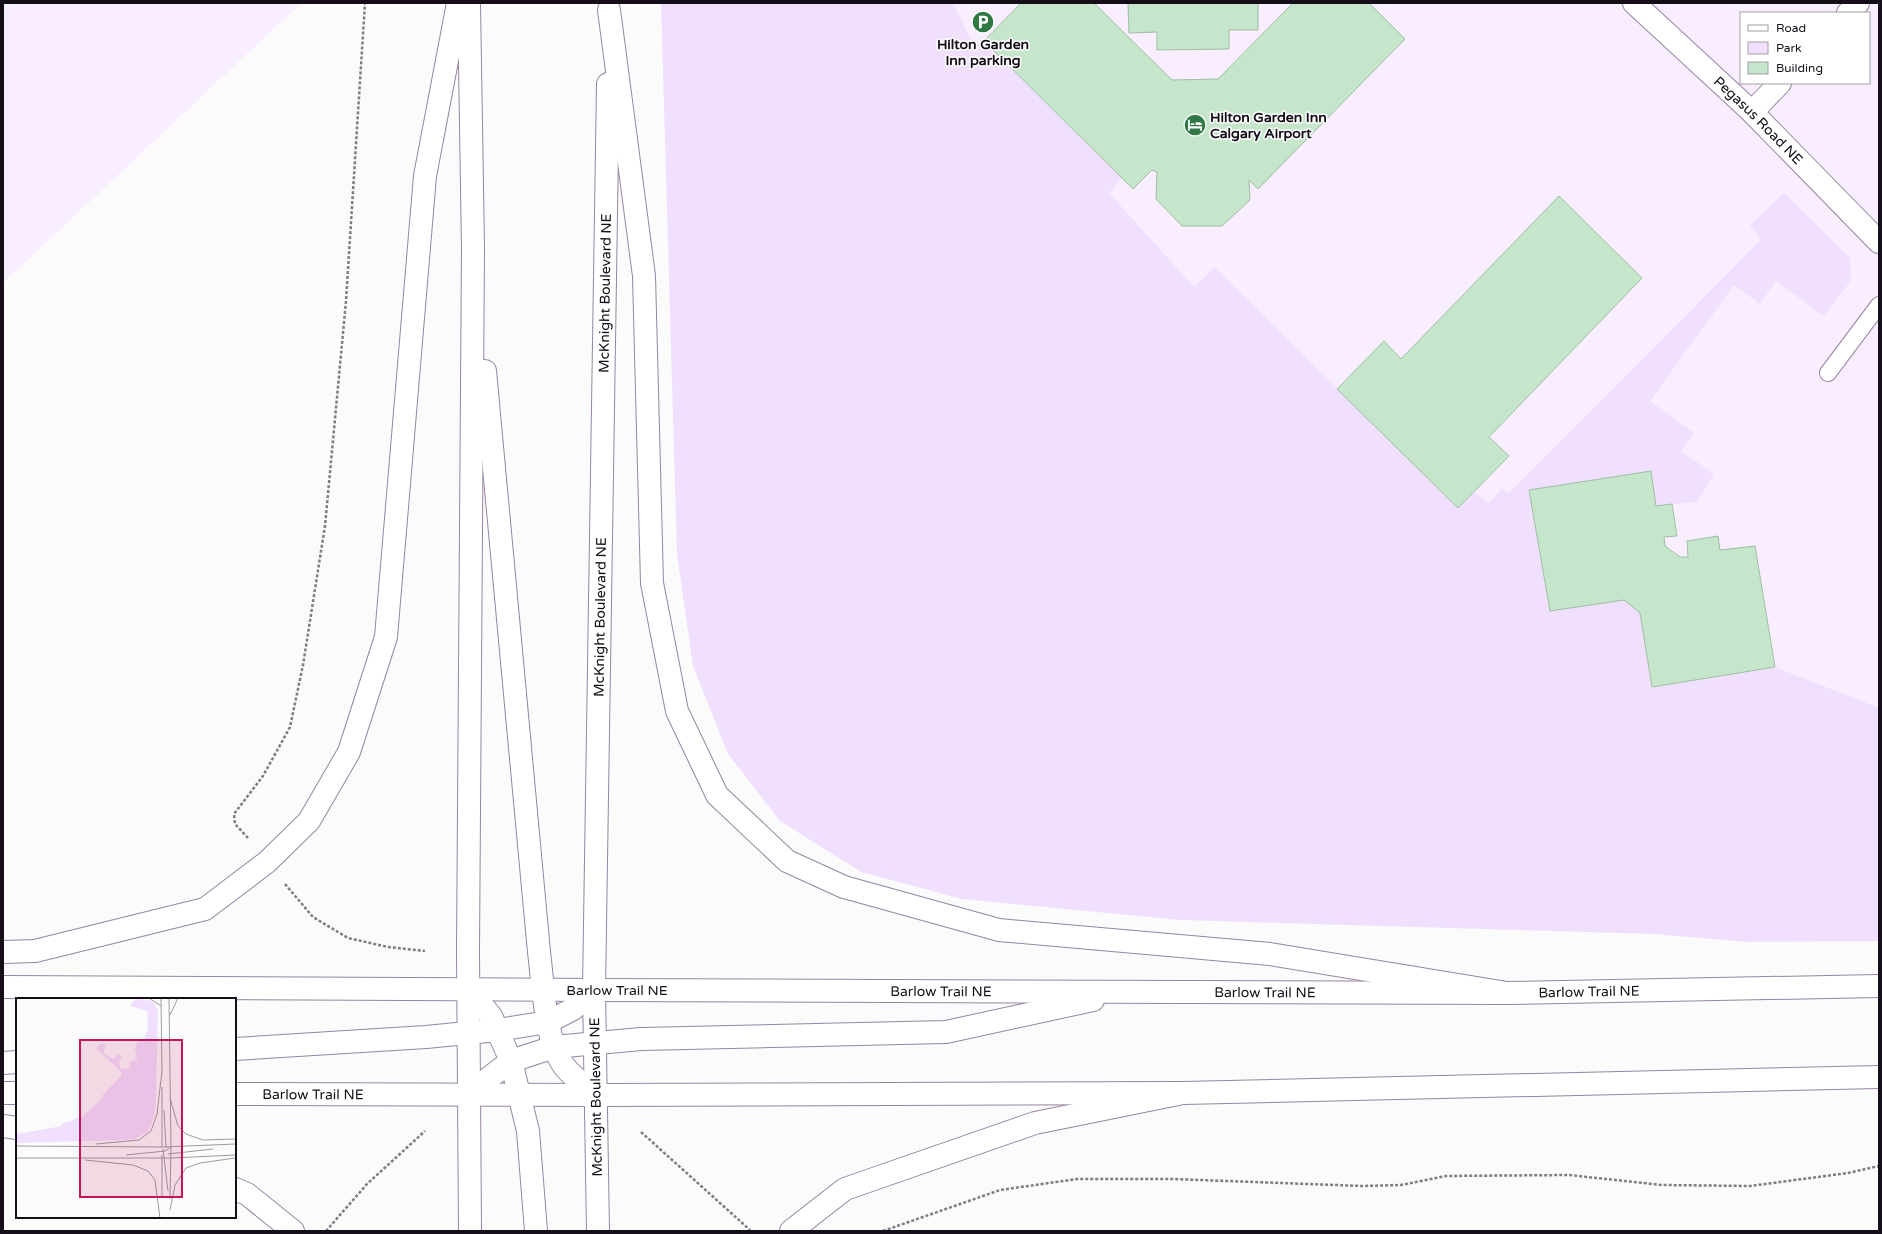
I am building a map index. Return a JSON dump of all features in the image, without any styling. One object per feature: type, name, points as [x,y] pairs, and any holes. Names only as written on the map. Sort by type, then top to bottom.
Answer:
[{"type":"main road","points":[[3,952],[34,951],[205,910],[267,862],[309,821],[349,752],[386,638],[425,176],[458,3]]},
{"type":"main road","points":[[469,3],[473,248],[468,989],[470,1231]]},
{"type":"main road","name":"Pegasus Road NE","points":[[1634,3],[1752,112],[1879,242]]},
{"type":"main road","points":[[1849,12],[1858,3]]},
{"type":"main road","points":[[609,6],[644,276],[652,583],[677,711],[717,795],[787,861],[844,887],[999,930],[1270,954],[1506,993]]},
{"type":"main road","name":"McKnight Boulevard NE","points":[[598,1231],[597,1095],[594,990],[609,6]]},
{"type":"main road","points":[[1752,112],[1779,84]]},
{"type":"main road","points":[[473,248],[548,1022],[554,1047],[564,1066],[597,1095]]},
{"type":"main road","name":"Barlow Trail NE","points":[[3,987],[1506,993],[1879,986]]},
{"type":"main road","points":[[468,989],[491,1016],[511,1061],[528,1131],[536,1231]]},
{"type":"main road","points":[[236,1049],[468,1033],[548,1022],[573,1009],[594,990]]},
{"type":"main road","points":[[468,1094],[511,1061],[554,1047],[641,1039],[946,1032],[1134,991]]},
{"type":"main road","points":[[3,1063],[16,1062]]},
{"type":"main road","name":"Barlow Trail NE","points":[[236,1094],[597,1095],[1183,1093],[1879,1078]]},
{"type":"main road","points":[[3,1093],[16,1093]]},
{"type":"main road","points":[[791,1231],[845,1189],[1035,1123],[1183,1093]]},
{"type":"main road","points":[[3,1126],[16,1128]]},
{"type":"main road","points":[[236,1189],[247,1194],[293,1231]]},
{"type":"lane","points":[[1828,373],[1879,304]]},
{"type":"path","points":[[250,840],[235,824],[234,814],[263,776],[290,727],[303,664],[325,526],[346,301],[365,3]]},
{"type":"path","points":[[280,879],[313,916],[348,938],[388,947],[425,951]]},
{"type":"path","points":[[326,1231],[367,1184],[425,1132]]},
{"type":"path","points":[[641,1132],[750,1230]]},
{"type":"path","points":[[883,1231],[1000,1190],[1077,1179],[1173,1179],[1362,1186],[1401,1185],[1446,1176],[1569,1175],[1662,1185],[1750,1186],[1848,1173],[1879,1166]]},
{"type":"shaded area","points":[[3,3],[301,3],[3,283]]},
{"type":"shaded area","points":[[916,3],[1879,3],[1879,769],[1798,763],[1477,593]]},
{"type":"green space","points":[[661,3],[953,3],[974,46],[984,41],[1122,178],[1109,193],[1194,287],[1215,267],[1458,508],[1474,492],[1489,503],[1502,488],[1509,493],[1761,240],[1750,225],[1784,193],[1850,258],[1851,281],[1824,316],[1776,281],[1760,304],[1734,285],[1650,401],[1694,433],[1681,451],[1714,474],[1697,502],[1656,506],[1529,491],[1550,611],[1624,600],[1640,613],[1653,687],[1775,667],[1879,708],[1879,941],[1747,942],[1654,934],[1180,920],[962,899],[861,872],[780,821],[728,754],[693,666],[677,554]]},
{"type":"building","name":"Hilton Garden Inn Calgary Airport","points":[[1021,3],[1094,3],[1172,80],[1218,79],[1293,3],[1369,3],[1405,39],[1258,189],[1249,180],[1250,200],[1222,226],[1182,226],[1156,199],[1157,172],[1152,170],[1133,189],[984,41]]},
{"type":"building","points":[[1128,3],[1258,3],[1258,30],[1229,30],[1229,49],[1157,50],[1157,32],[1129,33]]},
{"type":"building","points":[[1559,196],[1642,278],[1489,437],[1509,456],[1458,508],[1337,389],[1384,341],[1401,359]]},
{"type":"building","points":[[1651,471],[1656,506],[1672,504],[1677,536],[1664,537],[1665,546],[1680,557],[1688,557],[1687,541],[1718,536],[1720,550],[1755,546],[1775,667],[1652,687],[1640,613],[1624,600],[1550,611],[1529,490]]},
{"type":"place","name":"Hilton Garden Inn parking","points":[[983,22]]},
{"type":"place","name":"Hilton Garden Inn Calgary Airport","points":[[1195,125]]}]
